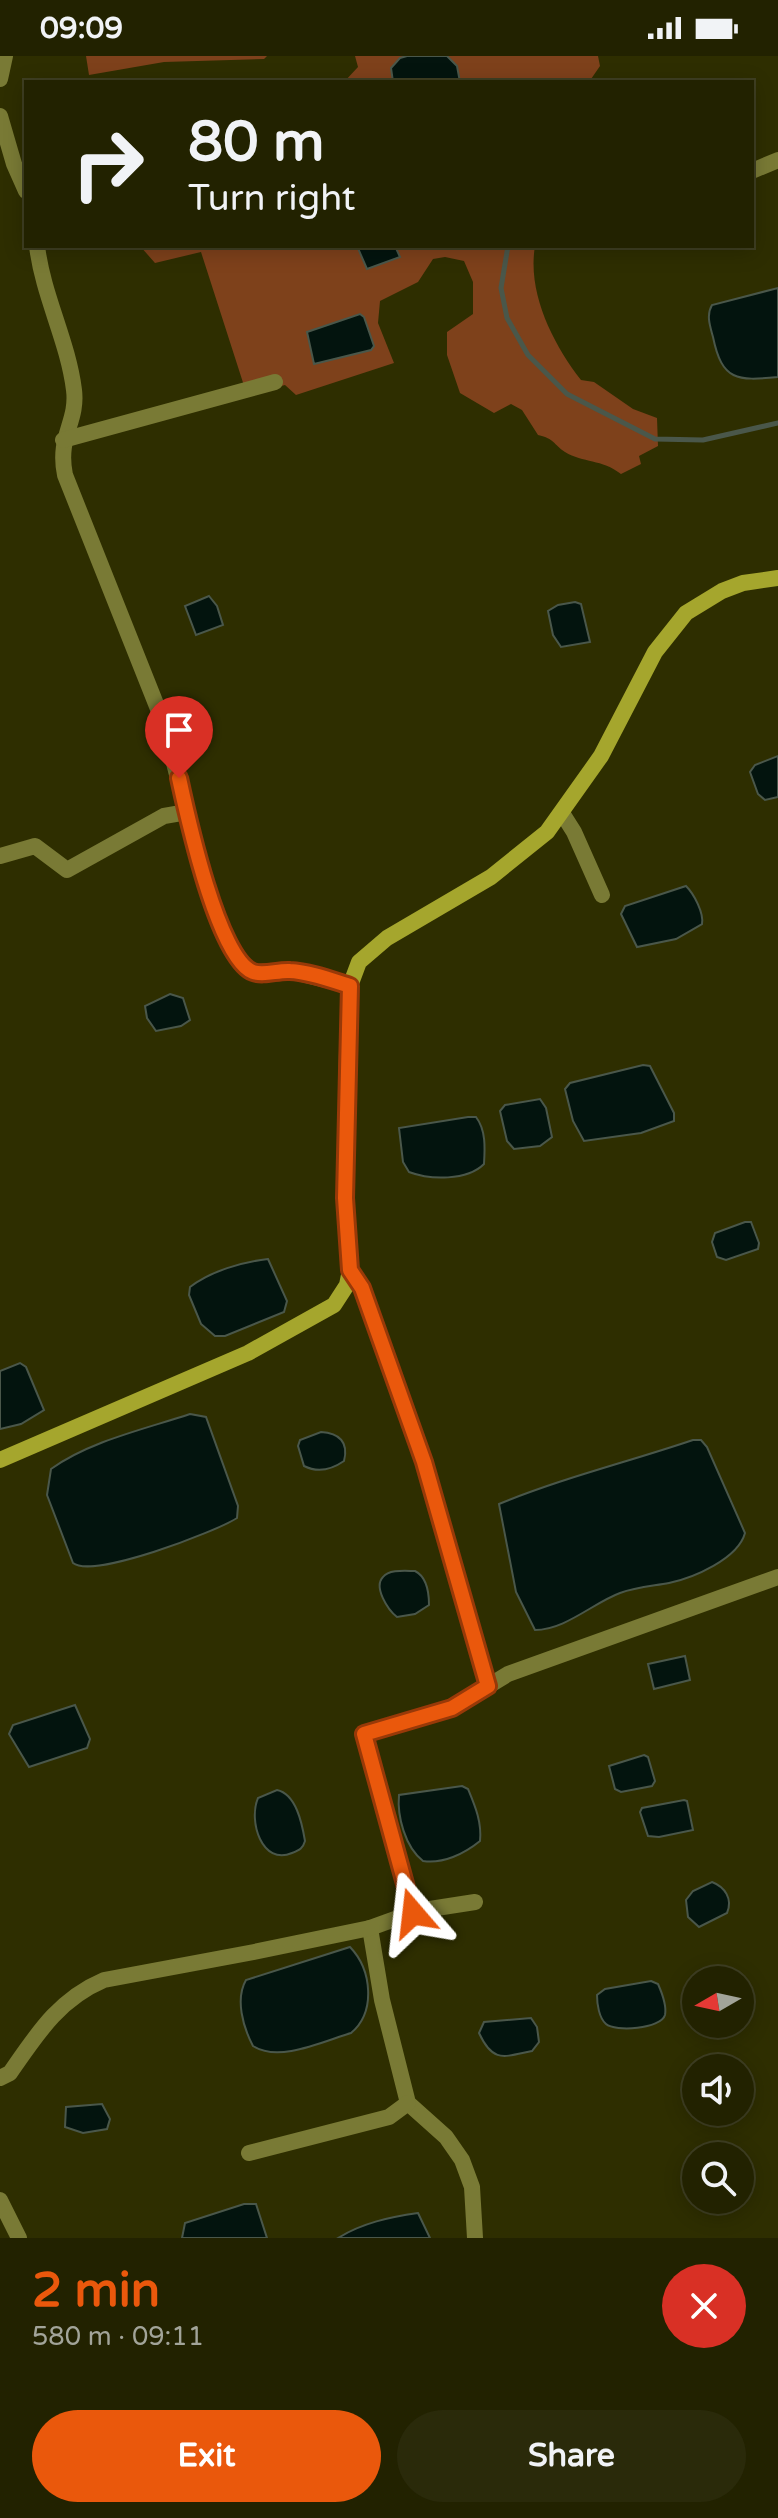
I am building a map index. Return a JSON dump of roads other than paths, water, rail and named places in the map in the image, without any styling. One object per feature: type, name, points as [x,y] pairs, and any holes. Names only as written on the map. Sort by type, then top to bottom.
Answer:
[{"type":"main road","points":[[0,1460],[224,1364],[292,1331],[334,1305],[347,1285],[350,1270],[345,1198],[350,986],[354,972],[369,951],[491,877],[547,832],[613,737],[655,652],[686,613],[722,591],[743,583],[778,578]]},
{"type":"street","points":[[0,79],[5,56]]},
{"type":"street","points":[[0,116],[24,186]]},
{"type":"street","points":[[754,170],[778,160]]},
{"type":"street","points":[[37,248],[42,277],[75,393],[71,419],[63,440],[65,475],[164,724],[214,908],[243,966],[261,974],[304,973],[350,986]]},
{"type":"street","points":[[63,440],[275,382]]},
{"type":"street","points":[[0,856],[35,846],[67,870],[164,816],[187,812]]},
{"type":"street","points":[[562,813],[574,832],[602,895]]},
{"type":"street","points":[[350,1270],[362,1288],[415,1436],[488,1686]]},
{"type":"street","points":[[413,1913],[364,1734],[452,1708],[508,1674],[778,1577]]},
{"type":"street","points":[[0,2078],[10,2073],[59,2006],[81,1990],[104,1980],[370,1928],[413,1913],[475,1902]]},
{"type":"street","points":[[370,1928],[382,2000],[408,2103],[446,2137],[462,2160],[472,2187],[475,2238]]},
{"type":"street","points":[[249,2153],[389,2117],[408,2103]]},
{"type":"street","points":[[0,2200],[19,2238]]},
{"type":"waterway","points":[[508,248],[501,288],[507,318],[528,355],[567,394],[655,439],[703,440],[778,423]]}]
